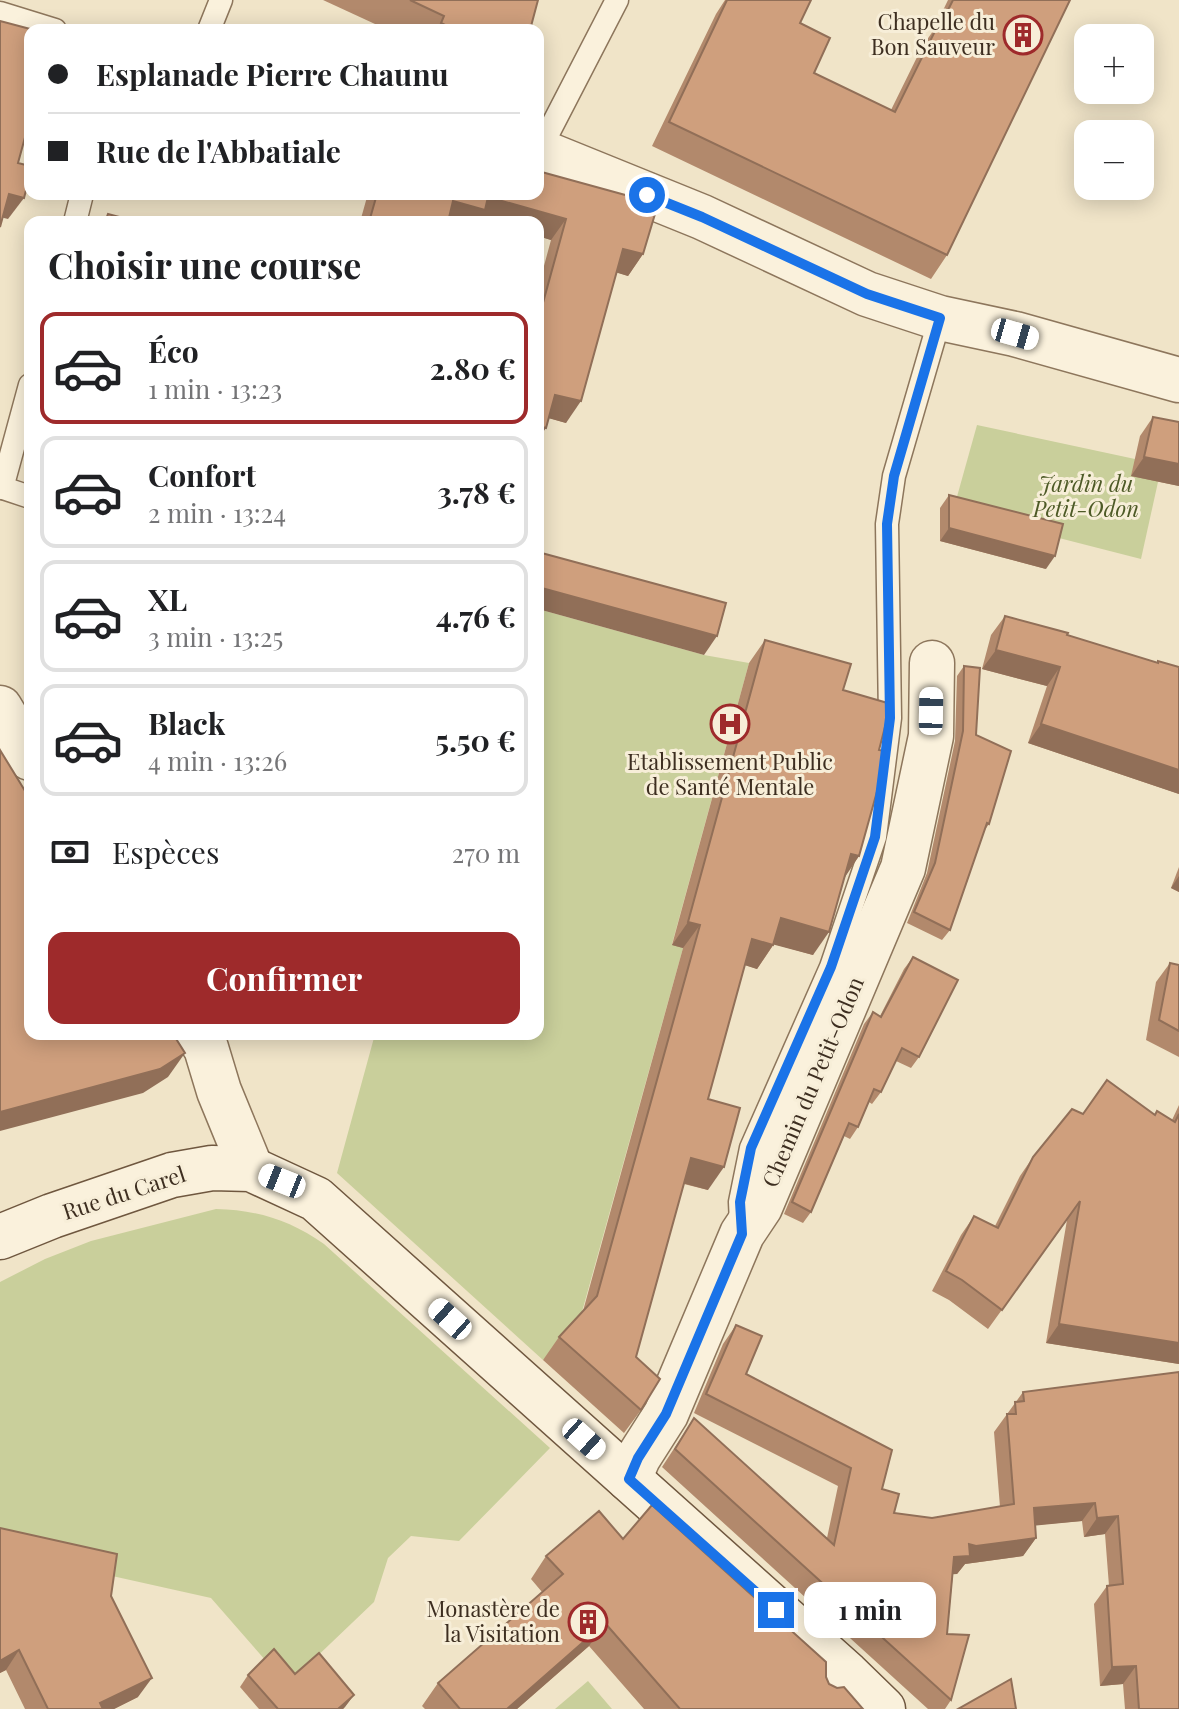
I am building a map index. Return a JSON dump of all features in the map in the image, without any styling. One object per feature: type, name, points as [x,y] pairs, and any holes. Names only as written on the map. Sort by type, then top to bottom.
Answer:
[{"type":"street","points":[[544,153],[702,217],[867,294],[940,318],[1015,334],[1179,380]]},
{"type":"street","name":"Chemin du Petit-Odon","points":[[629,1479],[638,1458],[666,1414],[742,1234],[760,1207],[903,868],[931,736],[932,663]]},
{"type":"street","points":[[0,708],[24,748]]},
{"type":"street","points":[[201,1040],[251,1169],[316,1199],[629,1479],[837,1684],[883,1709]]},
{"type":"street","name":"Rue du Carel","points":[[0,1237],[172,1175],[212,1168],[251,1169]]},
{"type":"lane","points":[[211,24],[221,0]]},
{"type":"lane","points":[[544,141],[617,0]]},
{"type":"lane","points":[[0,13],[36,24]]},
{"type":"lane","points":[[742,1234],[740,1202],[751,1148],[831,967],[875,837],[890,718],[887,524],[894,476],[940,318]]},
{"type":"lane","points":[[24,406],[1,488],[24,495]]},
{"type":"green space","name":"Jardin du Petit-Odon","points":[[977,425],[1135,459],[1158,482],[1141,559],[953,511]]},
{"type":"green space","points":[[544,611],[704,655],[749,663],[672,944],[683,948],[580,1319],[543,1360],[337,1173],[373,1040],[544,1040]]},
{"type":"green space","points":[[216,1209],[273,1218],[324,1244],[550,1448],[459,1541],[411,1536],[388,1558],[374,1602],[287,1685],[211,1598],[0,1551],[0,1282],[45,1259],[91,1241]]},
{"type":"green space","points":[[588,1681],[612,1709],[555,1709]]},
{"type":"building","points":[[410,0],[538,0],[532,24],[443,24],[444,16]]},
{"type":"building","points":[[727,0],[811,0],[800,23],[830,38],[814,73],[895,112],[953,0],[1070,0],[947,255],[669,122]]},
{"type":"building","points":[[0,21],[24,27],[24,141],[18,163],[24,164],[24,198],[9,194],[0,227]]},
{"type":"building","points":[[544,173],[658,204],[643,254],[623,249],[581,401],[555,395],[546,428],[544,299],[566,219],[499,200],[544,200]]},
{"type":"building","points":[[375,200],[487,200],[485,210],[453,201],[449,216],[371,216]]},
{"type":"building","points":[[1153,417],[1179,422],[1179,464],[1144,457]]},
{"type":"building","points":[[949,495],[1063,524],[1055,556],[949,528]]},
{"type":"building","points":[[544,554],[726,603],[717,636],[544,589]]},
{"type":"building","points":[[1005,616],[1179,667],[1179,770],[1041,724],[1060,667],[996,650]]},
{"type":"building","points":[[765,640],[851,664],[843,690],[891,704],[879,750],[885,751],[883,770],[859,856],[851,854],[829,932],[781,918],[773,945],[752,939],[708,1099],[740,1108],[724,1167],[691,1158],[636,1357],[660,1379],[641,1410],[559,1337],[597,1296],[700,925],[688,922]]},
{"type":"building","points":[[964,666],[980,668],[976,735],[1011,751],[989,824],[950,930],[914,912],[935,863],[963,731]]},
{"type":"building","points":[[0,750],[24,789],[24,1040],[177,1040],[185,1053],[160,1069],[0,1112]]},
{"type":"building","points":[[913,957],[958,980],[919,1057],[902,1048],[881,1092],[874,1089],[858,1127],[849,1123],[811,1212],[792,1202],[873,1012],[881,1017]]},
{"type":"building","points":[[1170,963],[1179,965],[1179,1031],[1159,1020]]},
{"type":"building","points":[[1107,1080],[1155,1115],[1157,1111],[1175,1122],[1179,1114],[1179,1343],[1059,1324],[1080,1201],[1002,1310],[946,1271],[974,1216],[998,1228],[1033,1157],[1072,1109],[1083,1114]]},
{"type":"building","points":[[736,1325],[762,1336],[746,1374],[892,1450],[882,1489],[899,1494],[894,1513],[932,1518],[1014,1504],[1007,1414],[1016,1414],[1015,1402],[1024,1401],[1023,1392],[1179,1372],[1179,1709],[1139,1709],[1136,1666],[1112,1667],[1107,1586],[1123,1584],[1118,1516],[1097,1518],[1095,1503],[1034,1508],[1036,1538],[976,1546],[969,1544],[970,1556],[954,1557],[947,1634],[969,1635],[951,1700],[675,1449],[694,1418],[834,1545],[851,1468],[706,1394]]},
{"type":"building","points":[[652,1505],[826,1662],[829,1684],[844,1687],[863,1709],[680,1709],[605,1623],[507,1709],[460,1709],[438,1683],[563,1574],[546,1556],[599,1511],[623,1539]]},
{"type":"building","points":[[0,1528],[117,1554],[111,1596],[152,1678],[100,1703],[103,1709],[48,1709],[19,1650],[0,1661]]},
{"type":"building","points":[[274,1649],[295,1674],[319,1653],[354,1695],[338,1709],[278,1709],[248,1675]]},
{"type":"building","points":[[1011,1679],[1016,1709],[958,1709]]},
{"type":"place","name":"Chapelle du Bon Sauveur","points":[[1023,35]]},
{"type":"place","name":"Etablissement Public de Santé Mentale","points":[[730,724]]},
{"type":"place","name":"Monastère de la Visitation","points":[[588,1622]]},
{"type":"route","points":[[647,195],[702,217],[867,294],[940,318],[894,476],[887,524],[890,718],[875,837],[831,967],[751,1148],[740,1202],[742,1234],[666,1414],[638,1458],[629,1479],[776,1610]]}]
